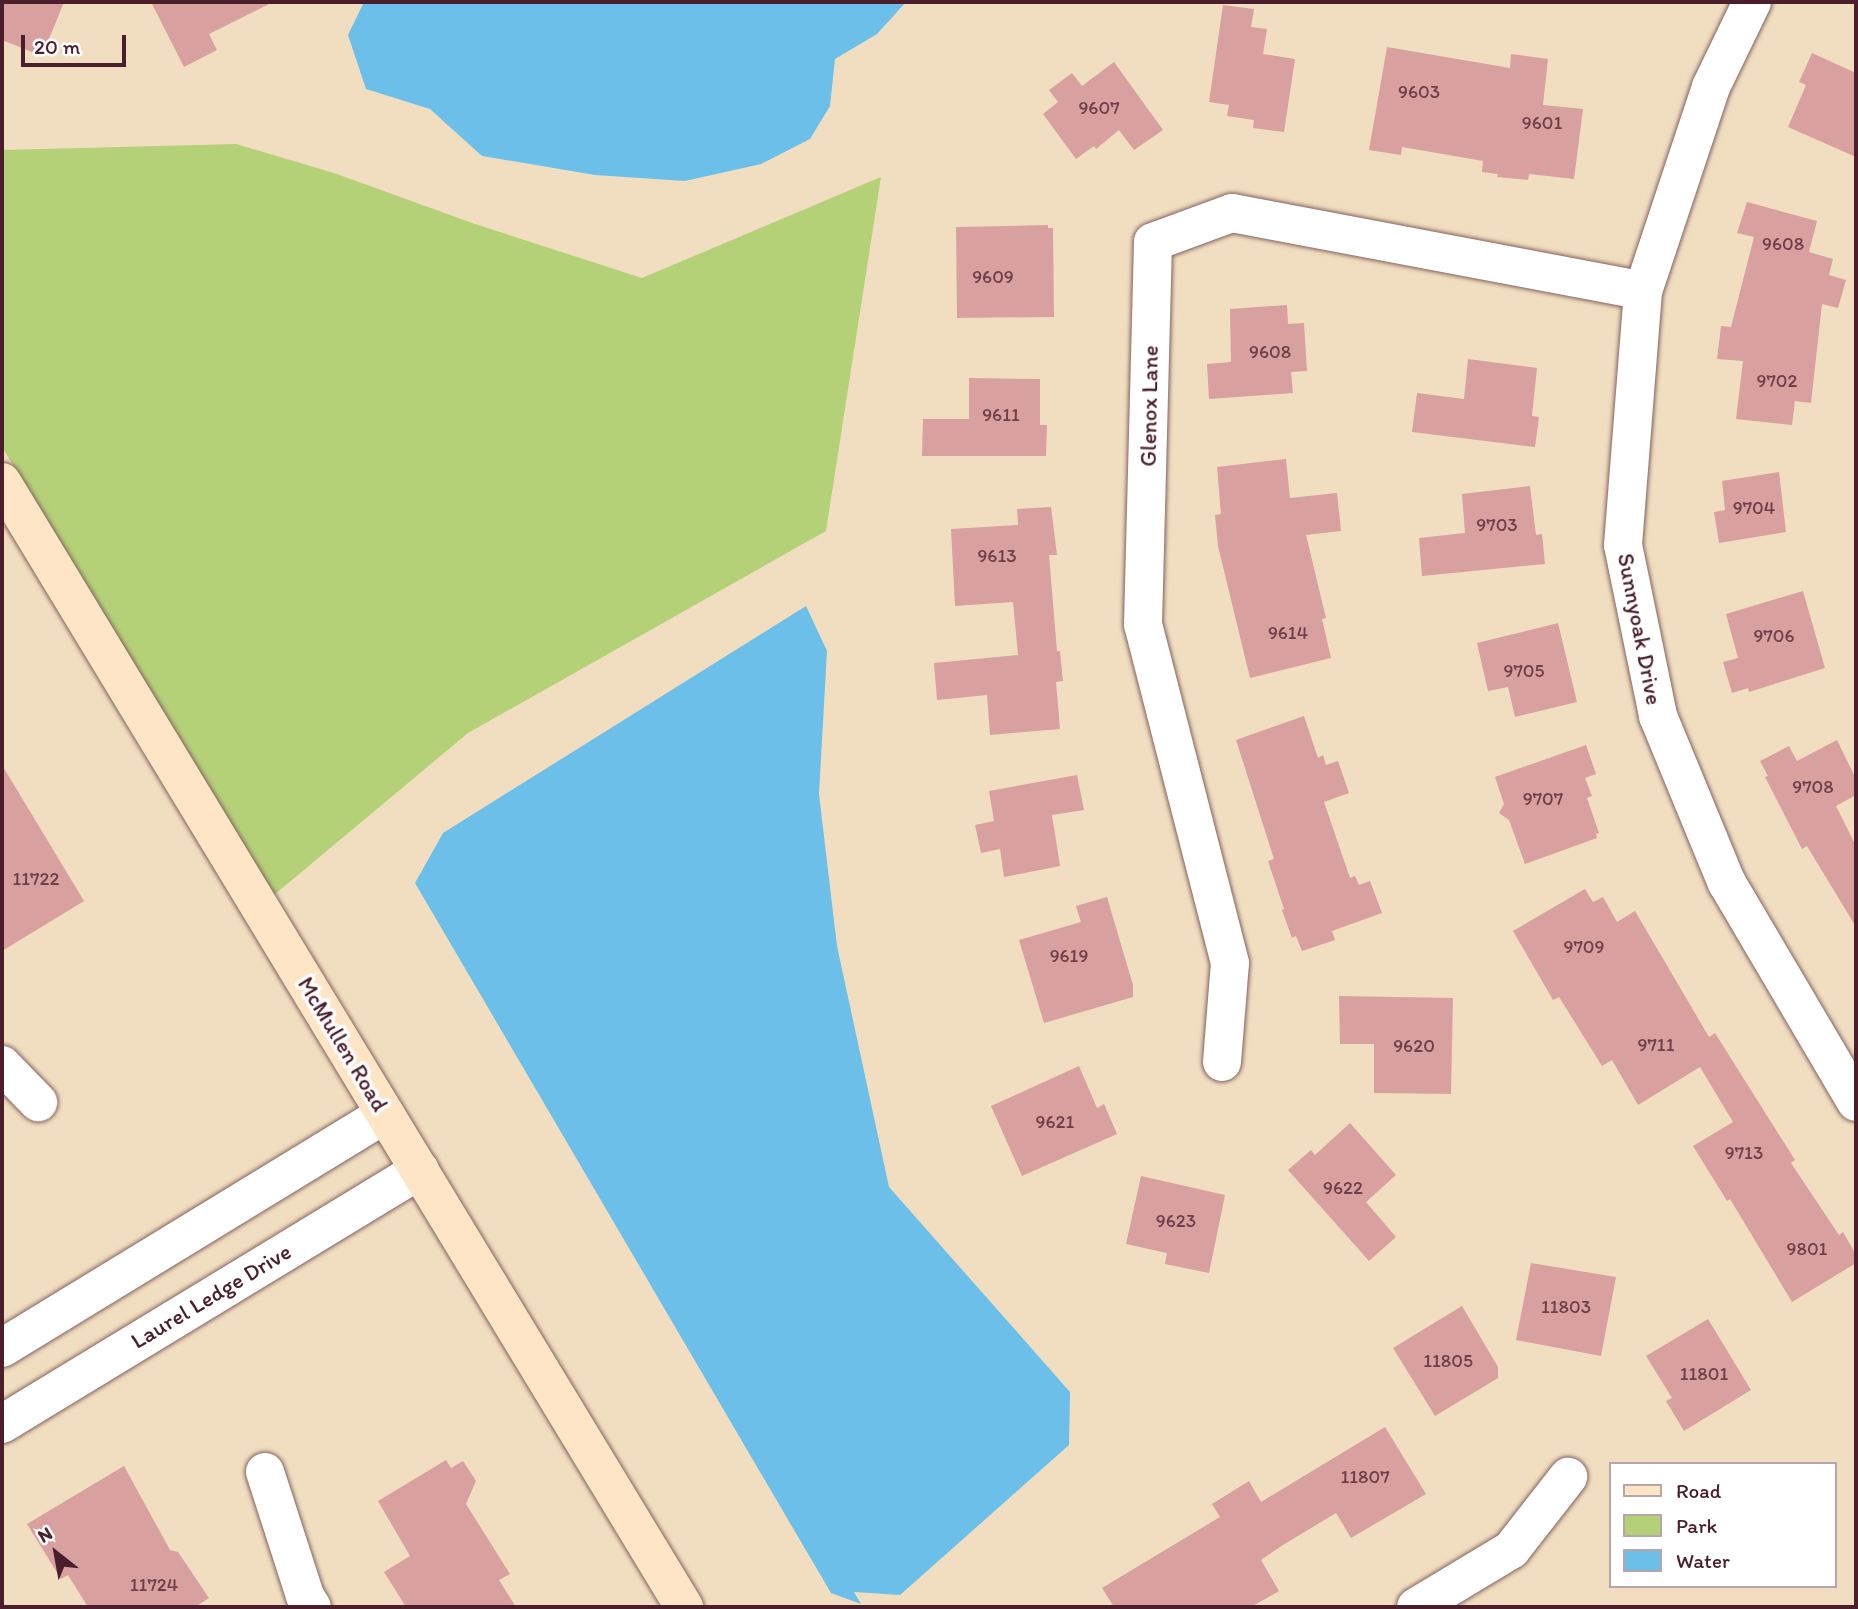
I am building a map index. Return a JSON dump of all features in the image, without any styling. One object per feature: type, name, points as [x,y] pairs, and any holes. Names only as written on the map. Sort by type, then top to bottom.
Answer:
[{"type":"street","name":"Sunnyoak Drive","points":[[1752,2],[1711,87],[1643,291],[1623,545],[1658,716],[1727,883],[1856,1102]]},
{"type":"street","name":"Glenox Lane","points":[[1222,1062],[1230,962],[1143,624],[1153,242],[1232,213],[1643,291]]},
{"type":"street","name":"McMullen Road","points":[[2,482],[684,1607]]},
{"type":"street","points":[[2,1065],[38,1102]]},
{"type":"street","points":[[2,1348],[385,1114]]},
{"type":"street","name":"Laurel Ledge Drive","points":[[2,1424],[420,1170]]},
{"type":"street","points":[[265,1472],[305,1596],[312,1607]]},
{"type":"street","points":[[1416,1607],[1511,1550],[1568,1477]]},
{"type":"green space","points":[[236,144],[334,173],[475,224],[642,278],[881,177],[826,531],[468,733],[274,895],[2,447],[2,150]]},
{"type":"water","points":[[364,2],[906,2],[877,34],[835,59],[830,106],[810,139],[761,164],[685,181],[595,175],[482,156],[430,109],[366,89],[348,35]]},
{"type":"water","points":[[806,606],[827,651],[819,794],[837,946],[889,1187],[1070,1392],[1069,1445],[900,1595],[854,1592],[861,1604],[831,1593],[415,883],[443,833]]},
{"type":"building","points":[[2,2],[64,2],[42,56],[2,40]]},
{"type":"building","points":[[151,2],[273,2],[209,34],[217,50],[184,67]]},
{"type":"building","points":[[1223,5],[1254,9],[1251,27],[1267,29],[1263,54],[1295,59],[1284,132],[1253,128],[1254,120],[1227,116],[1229,105],[1209,102]]},
{"type":"building","points":[[1387,47],[1510,68],[1511,54],[1548,59],[1543,105],[1583,109],[1574,179],[1529,174],[1528,180],[1497,177],[1498,174],[1482,172],[1483,161],[1402,147],[1401,155],[1369,150]]},
{"type":"building","points":[[1812,53],[1856,73],[1856,157],[1788,127],[1806,85],[1799,82]]},
{"type":"building","points":[[1114,62],[1163,130],[1134,150],[1119,130],[1096,149],[1094,146],[1076,159],[1043,114],[1058,102],[1049,90],[1072,73],[1082,86]]},
{"type":"building","points":[[1747,202],[1817,221],[1809,252],[1833,259],[1829,275],[1846,280],[1838,308],[1822,304],[1811,403],[1795,401],[1792,425],[1736,419],[1743,361],[1717,359],[1721,326],[1731,327],[1754,237],[1737,233]]},
{"type":"building","points":[[1048,225],[1048,228],[1053,228],[1054,317],[957,318],[956,227]]},
{"type":"building","points":[[1287,305],[1288,324],[1304,323],[1307,371],[1291,372],[1293,393],[1209,399],[1207,364],[1231,362],[1230,309]]},
{"type":"building","points":[[1468,359],[1537,368],[1532,416],[1539,417],[1535,447],[1412,432],[1417,393],[1464,399]]},
{"type":"building","points":[[969,378],[1040,379],[1040,425],[1047,425],[1046,456],[922,456],[923,419],[969,419]]},
{"type":"building","points":[[1286,459],[1290,498],[1337,493],[1341,531],[1306,535],[1326,618],[1322,619],[1331,658],[1250,678],[1218,546],[1215,515],[1221,514],[1217,467]]},
{"type":"building","points":[[1779,472],[1786,532],[1719,543],[1714,512],[1725,510],[1722,481]]},
{"type":"building","points":[[1530,486],[1536,535],[1542,534],[1545,564],[1422,576],[1419,538],[1465,533],[1462,494]]},
{"type":"building","points":[[1051,507],[1057,555],[1049,555],[1057,651],[1060,651],[1063,681],[1056,682],[1060,729],[990,735],[987,695],[937,700],[934,663],[1018,655],[1013,602],[955,606],[951,529],[1018,525],[1017,509]]},
{"type":"building","points":[[1803,591],[1825,668],[1749,692],[1748,688],[1732,693],[1723,662],[1738,658],[1726,614]]},
{"type":"building","points":[[1558,623],[1577,702],[1515,717],[1508,687],[1488,691],[1477,643]]},
{"type":"building","points":[[1304,716],[1318,758],[1323,755],[1326,765],[1338,761],[1349,793],[1324,802],[1350,878],[1355,876],[1359,885],[1370,881],[1382,913],[1332,931],[1335,940],[1302,951],[1296,936],[1292,938],[1282,910],[1284,909],[1268,861],[1274,859],[1236,740]]},
{"type":"building","points":[[1837,740],[1856,779],[1856,795],[1836,806],[1856,846],[1856,927],[1807,846],[1802,849],[1765,777],[1768,776],[1760,761],[1789,746],[1797,761]]},
{"type":"building","points":[[1586,745],[1596,774],[1585,778],[1592,796],[1587,798],[1599,833],[1596,834],[1597,838],[1525,864],[1509,820],[1499,813],[1504,804],[1495,777]]},
{"type":"building","points":[[2,765],[84,901],[2,951]]},
{"type":"building","points":[[1077,775],[1084,810],[1052,815],[1060,866],[1004,877],[1000,849],[981,853],[975,825],[994,821],[989,791]]},
{"type":"building","points":[[1585,889],[1593,902],[1603,897],[1617,922],[1635,911],[1709,1037],[1715,1033],[1795,1160],[1791,1163],[1839,1235],[1843,1232],[1856,1255],[1856,1263],[1792,1302],[1730,1199],[1727,1201],[1693,1146],[1733,1122],[1700,1067],[1638,1105],[1612,1060],[1602,1066],[1559,997],[1553,1000],[1513,931]]},
{"type":"building","points":[[1107,897],[1133,985],[1133,997],[1044,1023],[1019,940],[1081,922],[1076,906]]},
{"type":"building","points":[[1339,996],[1453,998],[1451,1094],[1374,1093],[1374,1044],[1340,1044]]},
{"type":"building","points":[[1079,1066],[1097,1108],[1104,1104],[1117,1134],[1022,1176],[991,1106]]},
{"type":"building","points":[[1350,1123],[1396,1175],[1366,1202],[1396,1237],[1369,1261],[1288,1170],[1311,1150],[1315,1155]]},
{"type":"building","points":[[1141,1176],[1225,1195],[1209,1273],[1165,1264],[1167,1253],[1126,1244]]},
{"type":"building","points":[[1531,1263],[1616,1277],[1601,1356],[1516,1340]]},
{"type":"building","points":[[1462,1306],[1498,1367],[1498,1378],[1435,1416],[1393,1348]]},
{"type":"building","points":[[1708,1319],[1751,1390],[1684,1431],[1666,1401],[1672,1398],[1646,1356]]},
{"type":"building","points":[[1385,1427],[1426,1494],[1351,1538],[1336,1513],[1283,1545],[1261,1560],[1279,1591],[1251,1607],[1114,1607],[1102,1588],[1220,1517],[1212,1504],[1249,1481],[1261,1502]]},
{"type":"building","points":[[446,1460],[451,1468],[463,1461],[476,1481],[466,1504],[510,1574],[499,1580],[516,1607],[406,1607],[384,1572],[410,1556],[378,1501]]},
{"type":"building","points":[[124,1466],[170,1550],[178,1552],[209,1598],[195,1607],[88,1607],[68,1575],[61,1579],[27,1524]]}]
